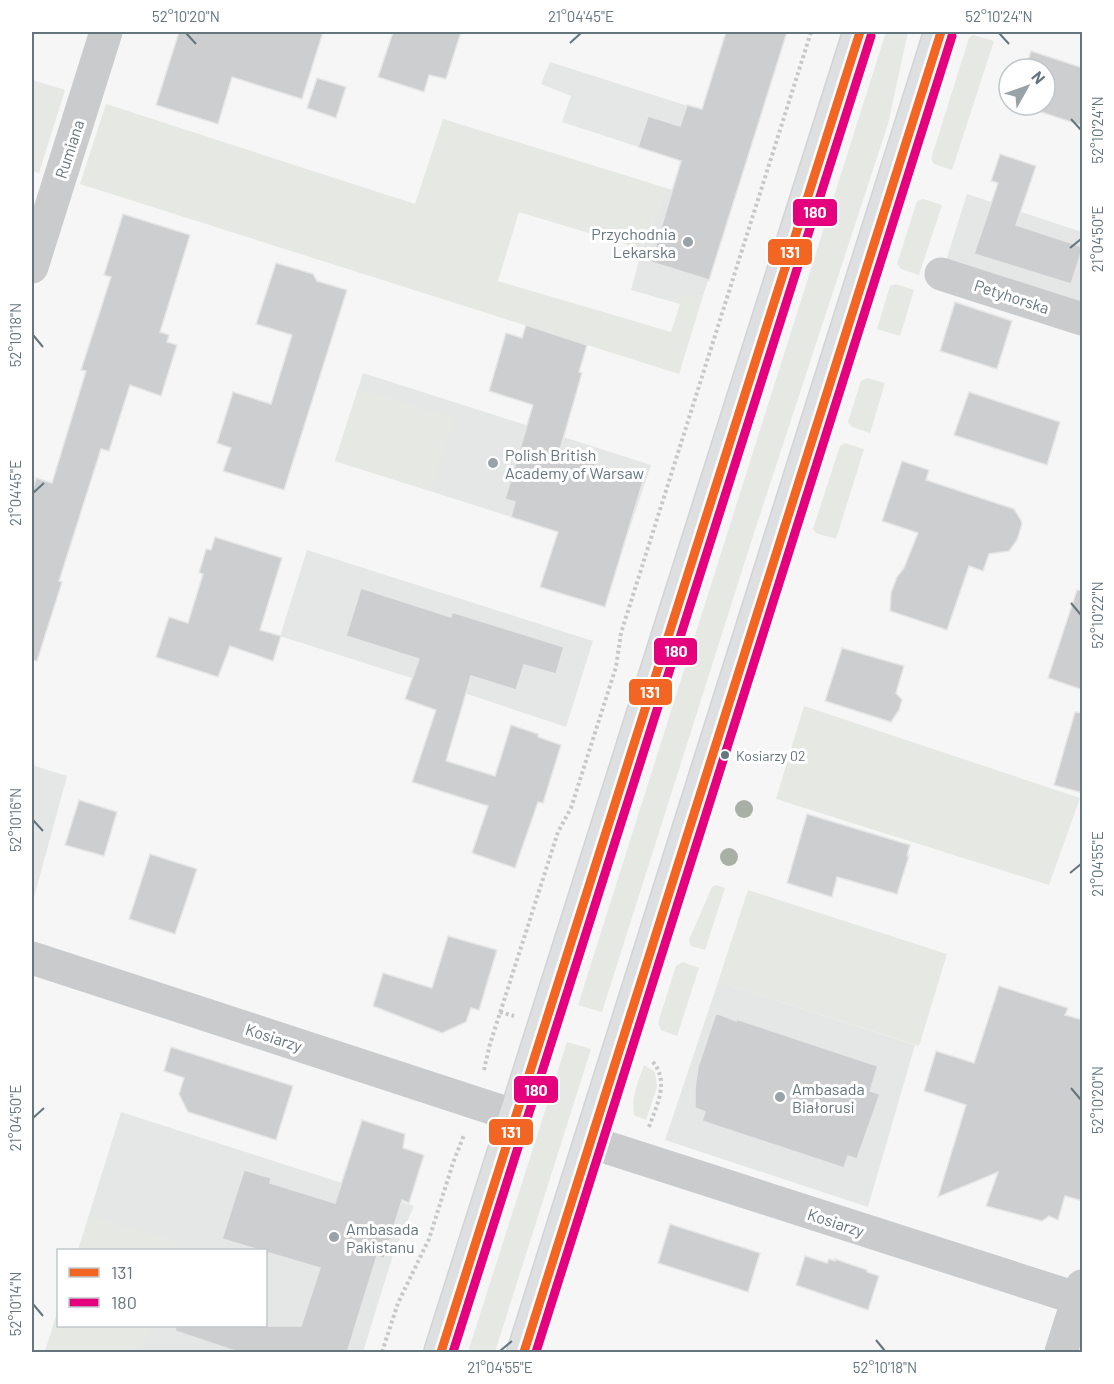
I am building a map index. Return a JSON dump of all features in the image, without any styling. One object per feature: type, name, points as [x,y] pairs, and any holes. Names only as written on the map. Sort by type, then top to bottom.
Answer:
[{"type":"main road","points":[[441,1353],[860,32]]},
{"type":"main road","points":[[524,1353],[941,32]]},
{"type":"street","name":"Rumiana","points":[[32,267],[106,32]]},
{"type":"street","name":"Petyhorska","points":[[941,274],[1083,319]]},
{"type":"street","name":"Kosiarzy","points":[[32,958],[516,1116]]},
{"type":"street","name":"Kosiarzy","points":[[590,1142],[1081,1295]]},
{"type":"street","points":[[1061,1353],[1081,1295]]},
{"type":"path","points":[[482,1078],[494,1033],[558,832],[571,808],[616,666],[621,633],[812,32]]},
{"type":"path","points":[[643,1057],[651,1060],[659,1069],[662,1078],[661,1090],[649,1130]]},
{"type":"path","points":[[382,1353],[398,1303],[429,1239],[467,1126]]},
{"type":"shaded area","points":[[886,32],[908,32],[888,124],[753,536],[602,1012],[578,1005]]},
{"type":"shaded area","points":[[973,35],[994,41],[952,170],[934,164],[931,159],[969,38]]},
{"type":"shaded area","points":[[550,62],[757,128],[740,180],[562,122],[571,96],[541,84]]},
{"type":"shaded area","points":[[32,80],[65,90],[39,173],[32,171]]},
{"type":"shaded area","points":[[106,104],[415,204],[443,119],[666,188],[642,249],[519,212],[498,281],[671,332],[680,304],[673,302],[688,296],[703,296],[679,374],[80,184]]},
{"type":"shaded area","points":[[666,188],[731,209],[703,296],[679,298],[673,302],[631,290],[642,249]]},
{"type":"shaded area","points":[[967,194],[1082,232],[1082,311],[944,267]]},
{"type":"shaded area","points":[[923,199],[942,205],[919,275],[901,269],[897,264],[917,201]]},
{"type":"shaded area","points":[[896,284],[914,290],[900,336],[877,329],[890,286]]},
{"type":"shaded area","name":"Polish British Academy of Warsaw","points":[[363,373],[651,465],[622,552],[335,461]]},
{"type":"shaded area","points":[[867,378],[885,383],[870,433],[852,427],[848,422],[861,381]]},
{"type":"shaded area","points":[[358,389],[455,418],[431,491],[335,461]]},
{"type":"shaded area","points":[[845,443],[864,449],[836,539],[816,533],[813,529],[840,446]]},
{"type":"shaded area","points":[[307,550],[593,641],[566,727],[428,681],[427,683],[280,636]]},
{"type":"shaded area","points":[[804,706],[1080,798],[1049,885],[776,799]]},
{"type":"shaded area","points":[[32,765],[67,776],[32,905]]},
{"type":"shaded area","points":[[716,885],[725,888],[705,950],[691,946],[689,940],[712,887]]},
{"type":"shaded area","points":[[748,890],[947,954],[919,1046],[718,982]]},
{"type":"shaded area","points":[[683,962],[699,968],[677,1036],[661,1030],[658,1023],[676,966]]},
{"type":"shaded area","points":[[718,982],[915,1045],[868,1207],[665,1140]]},
{"type":"shaded area","points":[[567,1042],[591,1049],[495,1352],[468,1352]]},
{"type":"shaded area","points":[[644,1065],[655,1072],[657,1087],[646,1120],[634,1115],[633,1108]]},
{"type":"shaded area","points":[[121,1112],[414,1206],[393,1255],[363,1352],[45,1352],[57,1313],[57,1327],[267,1327],[267,1249],[78,1249]]},
{"type":"shaded area","points":[[90,1215],[178,1243],[175,1249],[78,1249]]},
{"type":"shaded area","points":[[57,1313],[57,1327],[150,1327],[141,1352],[45,1352]]},
{"type":"building","points":[[179,32],[323,32],[302,99],[232,77],[218,124],[156,105]]},
{"type":"building","points":[[393,32],[461,32],[446,79],[429,75],[424,92],[378,77]]},
{"type":"building","points":[[726,32],[787,32],[709,280],[651,262],[681,161],[638,147],[648,116],[680,126],[687,105],[702,109]]},
{"type":"building","points":[[1031,51],[1049,57],[1029,57]]},
{"type":"building","points":[[1057,60],[1083,68],[1083,126],[1056,117]]},
{"type":"building","points":[[317,78],[346,87],[336,118],[307,108]]},
{"type":"building","points":[[1000,154],[1036,166],[1016,225],[1083,247],[1071,284],[974,254],[998,183],[991,181]]},
{"type":"building","points":[[123,214],[190,235],[160,332],[169,335],[167,342],[177,345],[161,396],[130,385],[109,451],[101,449],[59,581],[62,582],[37,661],[32,660],[32,493],[36,478],[52,483],[86,371],[81,370],[111,277],[104,275]]},
{"type":"building","points":[[276,263],[313,274],[317,281],[347,290],[284,490],[223,471],[231,448],[217,443],[233,392],[271,404],[292,335],[256,324]]},
{"type":"building","points":[[955,302],[1012,321],[997,369],[940,351]]},
{"type":"building","points":[[526,325],[587,345],[579,372],[582,373],[559,453],[644,478],[605,607],[540,587],[558,532],[511,517],[515,502],[505,499],[533,405],[489,391],[506,333],[522,338]]},
{"type":"building","points":[[969,392],[1060,422],[1047,465],[954,435]]},
{"type":"building","points":[[902,461],[929,470],[926,480],[1014,509],[1021,520],[1017,540],[1009,551],[989,554],[983,571],[969,566],[947,630],[890,611],[891,593],[918,533],[882,521]]},
{"type":"building","points":[[215,537],[282,558],[260,630],[281,636],[273,661],[230,646],[218,677],[156,657],[169,617],[188,623],[203,574],[199,573],[206,549],[211,550]]},
{"type":"building","points":[[361,588],[451,617],[452,612],[564,647],[556,674],[524,665],[516,690],[471,676],[446,761],[495,776],[511,725],[561,745],[543,803],[538,802],[515,868],[472,853],[488,806],[412,782],[436,710],[405,699],[419,659],[346,636]]},
{"type":"building","points":[[1077,590],[1083,591],[1083,690],[1048,678]]},
{"type":"building","points":[[842,648],[904,666],[896,693],[902,700],[891,722],[825,701]]},
{"type":"building","points":[[1075,712],[1083,713],[1083,793],[1054,785]]},
{"type":"building","points":[[79,800],[117,812],[104,856],[65,845]]},
{"type":"building","points":[[807,814],[910,845],[907,856],[909,856],[897,894],[837,877],[832,897],[787,883]]},
{"type":"building","points":[[150,854],[197,869],[175,934],[129,919]]},
{"type":"building","points":[[448,936],[497,950],[479,1010],[471,1008],[466,1022],[442,1033],[373,1006],[383,973],[432,988]]},
{"type":"building","points":[[999,986],[1068,1008],[1065,1015],[1083,1020],[1083,1201],[1065,1196],[1058,1220],[1049,1216],[1042,1221],[986,1206],[998,1172],[938,1197],[966,1105],[924,1091],[936,1051],[974,1063]]},
{"type":"building","points":[[716,1013],[878,1066],[870,1091],[880,1094],[857,1159],[848,1156],[844,1168],[702,1121],[705,1112],[695,1108],[695,1088],[698,1067]]},
{"type":"building","points":[[171,1047],[293,1086],[276,1140],[188,1112],[179,1094],[184,1078],[164,1071]]},
{"type":"building","points":[[362,1120],[405,1134],[403,1148],[424,1155],[409,1203],[402,1200],[384,1259],[377,1256],[347,1353],[241,1353],[175,1331],[176,1327],[301,1326],[320,1268],[267,1252],[267,1249],[256,1249],[222,1239],[244,1170],[271,1178],[270,1183],[335,1203]]},
{"type":"building","points":[[670,1224],[760,1253],[748,1292],[658,1263]]},
{"type":"building","points":[[805,1256],[827,1263],[829,1259],[835,1261],[835,1259],[879,1276],[868,1310],[796,1285]]},
{"type":"transit line","name":"131","points":[[441,1352],[860,32]]},
{"type":"transit line","name":"131","points":[[524,1352],[941,32]]},
{"type":"transit line","name":"180","points":[[453,1352],[871,36]]},
{"type":"transit line","name":"180","points":[[536,1352],[952,36]]},
{"type":"place","name":"Przychodnia Lekarska","points":[[688,242]]},
{"type":"place","name":"Polish British Academy of Warsaw","points":[[493,463]]},
{"type":"place","name":"Kosiarzy 02","points":[[725,755]]},
{"type":"place","name":"Ambasada Białorusi","points":[[780,1097]]},
{"type":"place","name":"Ambasada Pakistanu","points":[[334,1237]]}]
